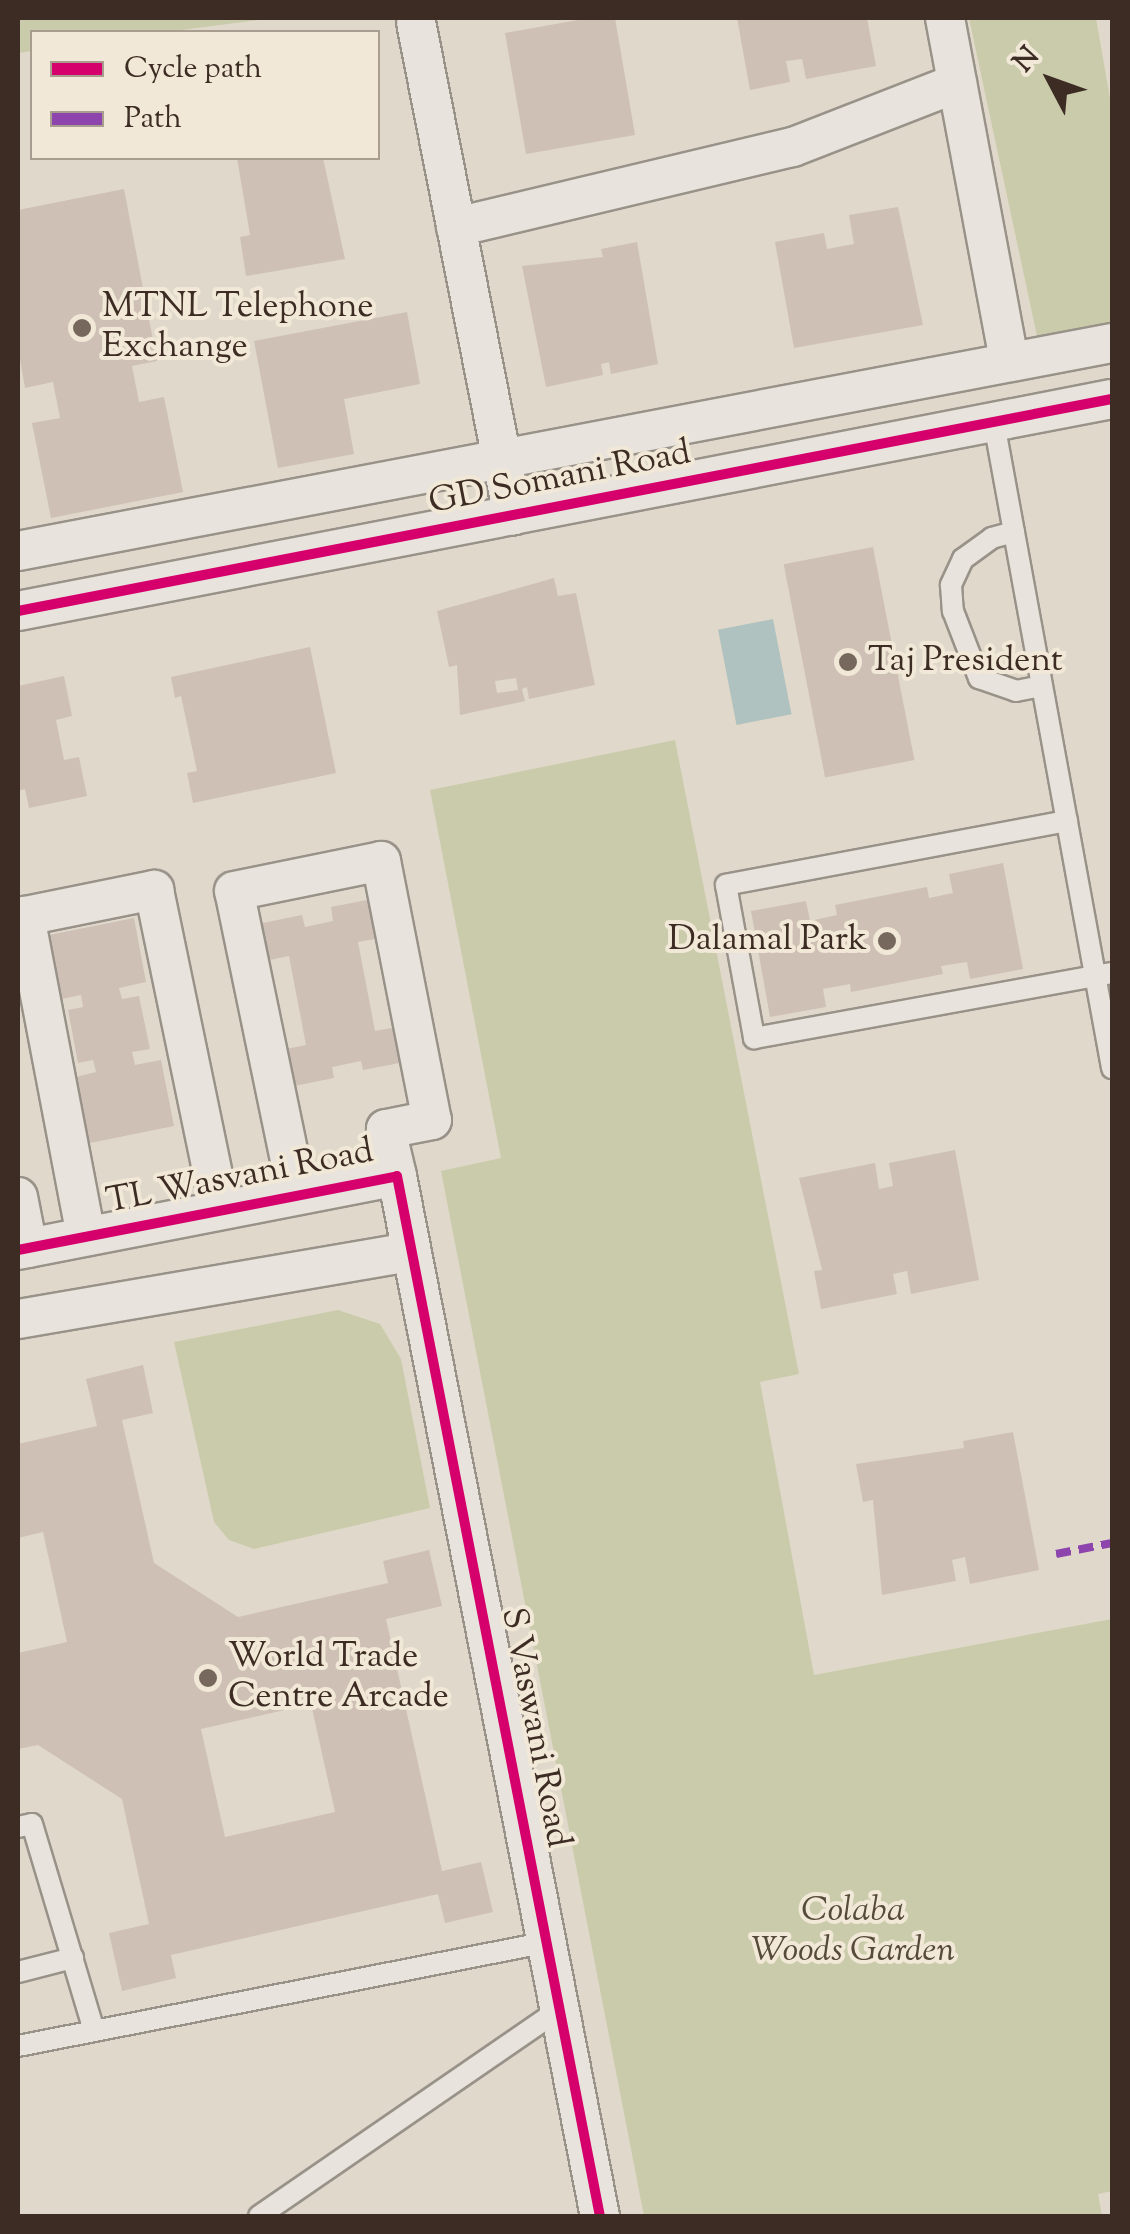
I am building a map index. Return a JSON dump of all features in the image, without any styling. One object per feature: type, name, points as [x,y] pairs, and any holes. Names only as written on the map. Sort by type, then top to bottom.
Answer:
[{"type":"street","points":[[945,18],[1009,358]]},
{"type":"street","points":[[416,22],[502,457]]},
{"type":"street","points":[[456,227],[793,147],[957,83]]},
{"type":"street","name":"GD Somani Road","points":[[18,551],[1009,358],[1112,343]]},
{"type":"street","name":"GD Somani Road","points":[[18,612],[1112,399]]},
{"type":"street","name":"GD Somani Road","points":[[502,457],[513,516]]},
{"type":"street","points":[[296,1194],[234,890],[381,861],[432,1120],[386,1129],[397,1176]]},
{"type":"street","points":[[86,1236],[25,916],[154,890],[220,1209]]},
{"type":"street","name":"TL Wasvani Road","points":[[22,1249],[397,1176],[411,1252]]},
{"type":"street","points":[[18,1198],[22,1249]]},
{"type":"street","points":[[18,1319],[411,1252]]},
{"type":"street","name":"S Vaswani Road","points":[[411,1252],[600,2216]]},
{"type":"lane","points":[[994,423],[1067,822],[1104,974],[1112,1068]]},
{"type":"lane","points":[[1014,532],[992,538],[963,559],[952,586],[953,610],[979,678],[1016,692],[1042,686]]},
{"type":"lane","points":[[1067,822],[726,885],[754,1038],[1104,974]]},
{"type":"lane","points":[[18,1827],[32,1824],[94,2031]]},
{"type":"lane","points":[[18,2046],[548,1942]]},
{"type":"lane","points":[[18,1972],[73,1958]]},
{"type":"lane","points":[[259,2216],[560,2009]]},
{"type":"green space","points":[[18,18],[272,18],[182,30],[30,30],[30,51],[18,53]]},
{"type":"green space","points":[[969,18],[1096,18],[1112,110],[1112,322],[1037,336]]},
{"type":"green space","name":"Colaba Woods Garden","points":[[675,740],[799,1374],[760,1382],[814,1675],[1112,1619],[1112,2191],[1098,2194],[1102,2216],[644,2216],[441,1171],[501,1158],[430,790]]},
{"type":"green space","points":[[338,1310],[380,1324],[401,1359],[430,1508],[254,1549],[229,1540],[214,1522],[174,1342]]},
{"type":"shaded area","points":[[773,619],[792,714],[737,725],[718,630]]},
{"type":"building","points":[[589,18],[615,18],[635,135],[526,154],[505,33]]},
{"type":"building","points":[[737,18],[867,18],[876,66],[806,79],[802,59],[786,61],[790,82],[750,90]]},
{"type":"building","points":[[237,160],[323,160],[345,259],[246,276],[240,237],[250,235]]},
{"type":"building","points":[[124,189],[157,361],[132,366],[139,402],[164,397],[183,492],[51,518],[32,423],[60,418],[53,382],[25,388],[18,348],[18,210]]},
{"type":"building","points":[[898,207],[923,325],[794,348],[775,242],[824,233],[827,249],[854,244],[849,215]]},
{"type":"building","points":[[637,242],[658,364],[611,374],[609,362],[601,364],[603,375],[546,387],[522,266],[603,257],[601,249]]},
{"type":"building","points":[[407,312],[420,384],[344,399],[354,454],[278,468],[254,341]]},
{"type":"building","name":"Taj President","points":[[873,547],[914,760],[825,777],[784,564]]},
{"type":"building","points":[[554,578],[558,596],[576,593],[595,685],[529,699],[527,687],[522,689],[525,701],[460,715],[457,665],[449,667],[437,611]],"holes":[[[516,678],[518,690],[497,693],[495,681]]]},
{"type":"building","points":[[310,647],[336,773],[193,803],[187,773],[197,771],[181,696],[175,698],[171,677]]},
{"type":"building","points":[[64,676],[72,716],[56,720],[64,760],[79,757],[87,796],[29,808],[25,789],[18,791],[18,686]]},
{"type":"building","name":"Dalamal Park","points":[[1003,863],[1023,969],[970,979],[967,962],[941,966],[943,974],[851,992],[850,984],[823,989],[826,1007],[770,1017],[751,911],[806,901],[810,921],[837,915],[835,905],[927,887],[929,898],[953,893],[949,874]]},
{"type":"building","points":[[372,899],[380,938],[358,942],[375,1031],[403,1026],[410,1061],[363,1070],[361,1061],[332,1067],[334,1078],[289,1087],[281,1050],[306,1045],[289,956],[265,961],[258,924],[302,915],[305,927],[333,921],[331,907]]},
{"type":"building","points":[[134,918],[146,982],[119,988],[122,999],[139,996],[150,1049],[132,1052],[135,1065],[161,1060],[174,1126],[85,1144],[72,1078],[96,1072],[93,1060],[78,1063],[68,1010],[83,1007],[81,995],[57,1000],[44,936]]},
{"type":"building","points":[[955,1150],[979,1280],[911,1294],[907,1271],[893,1274],[897,1294],[821,1309],[814,1271],[822,1270],[799,1178],[875,1163],[879,1189],[893,1186],[889,1163]]},
{"type":"building","name":"World Trade Centre Arcade","points":[[143,1365],[153,1413],[122,1420],[154,1563],[238,1617],[388,1583],[383,1561],[429,1550],[442,1606],[386,1619],[442,1871],[481,1862],[493,1912],[445,1923],[438,1894],[171,1955],[176,1978],[122,1991],[109,1933],[149,1924],[122,1799],[38,1745],[18,1749],[18,1653],[67,1642],[43,1532],[18,1538],[18,1444],[97,1426],[86,1379]],"holes":[[[311,1704],[335,1812],[225,1837],[201,1729]]]},
{"type":"building","points":[[1013,1432],[1039,1570],[970,1584],[965,1557],[952,1560],[956,1581],[882,1595],[873,1500],[863,1502],[856,1464],[964,1448],[963,1441]]},
{"type":"marked path","points":[[1056,1554],[1112,1543]]},
{"type":"cycle path","points":[[18,611],[1112,399]]},
{"type":"cycle path","points":[[18,1250],[397,1176],[600,2216]]},
{"type":"place","name":"MTNL Telephone Exchange","points":[[82,328]]},
{"type":"place","name":"Taj President","points":[[848,662]]},
{"type":"place","name":"Dalamal Park","points":[[887,941]]},
{"type":"place","name":"World Trade Centre Arcade","points":[[208,1678]]}]
